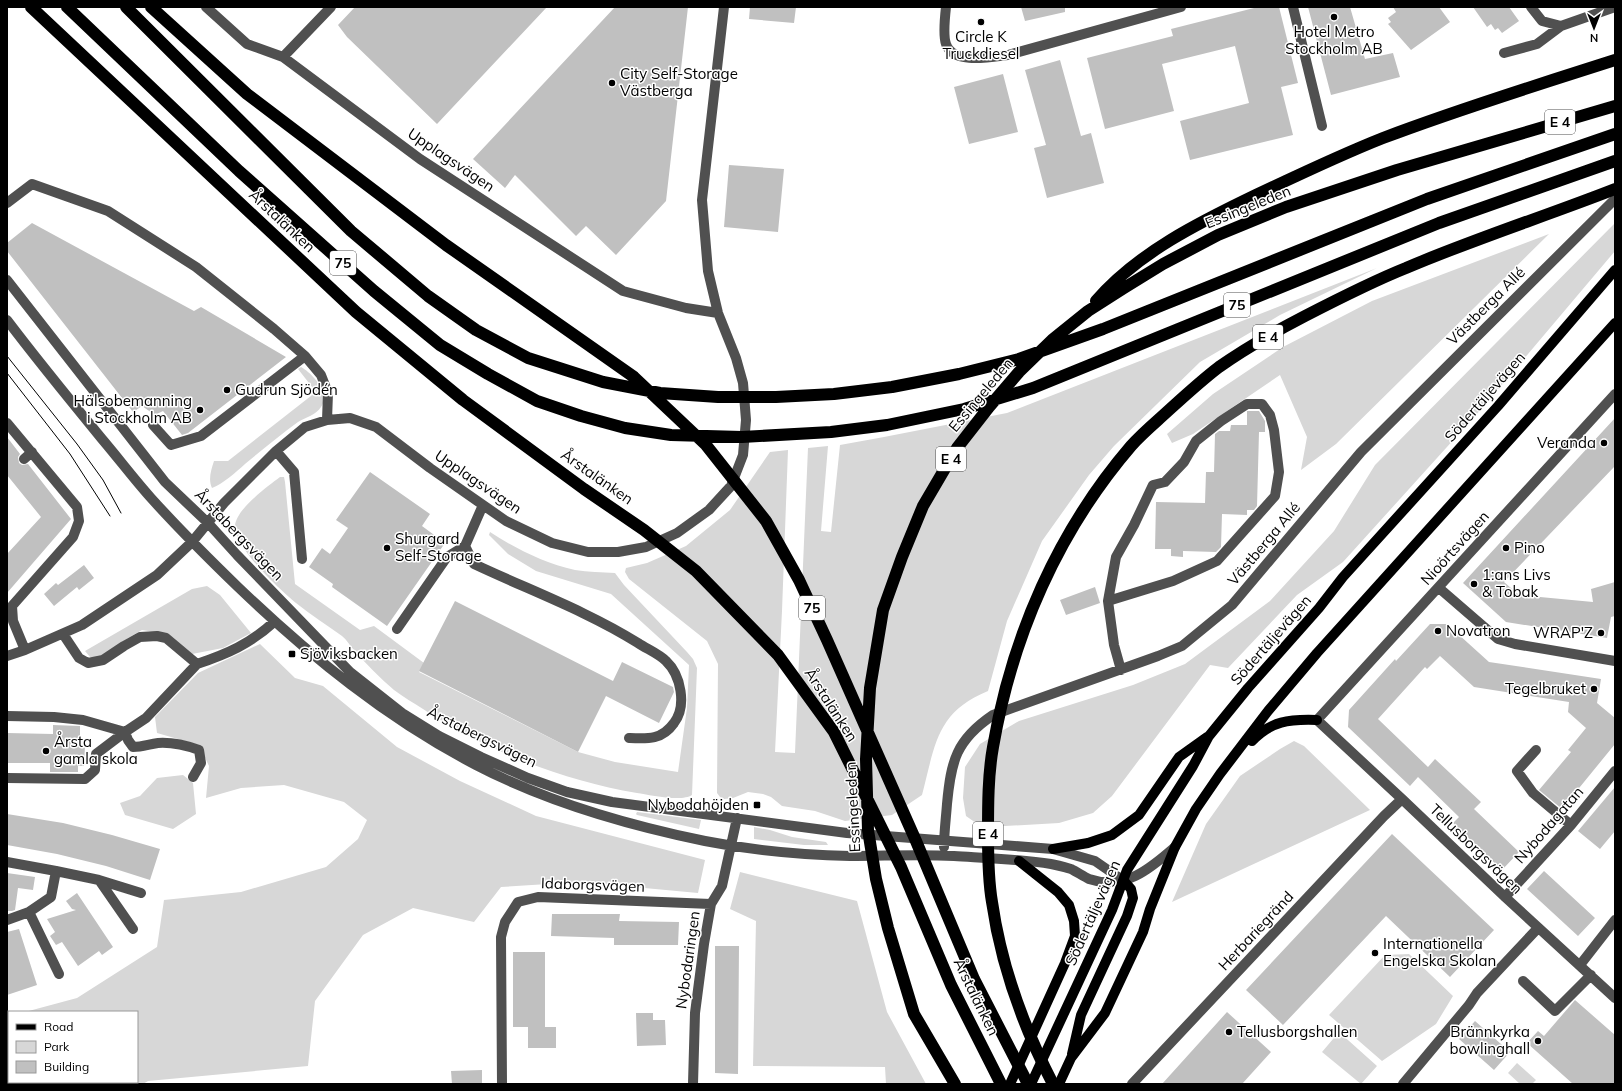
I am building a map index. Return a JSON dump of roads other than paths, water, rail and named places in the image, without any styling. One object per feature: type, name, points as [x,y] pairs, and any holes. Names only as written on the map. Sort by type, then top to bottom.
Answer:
[{"type":"highway","name":"Årstalänken","points":[[31,7],[356,312],[463,400],[584,489],[644,530],[696,571],[778,655],[834,732],[902,867],[951,985],[1001,1084]]},
{"type":"highway","name":"75","points":[[67,7],[239,171],[374,291],[440,345],[488,374],[538,401],[581,416],[625,428],[671,434],[742,437],[831,432],[887,425],[964,409],[1033,388],[1439,223],[1615,161]]},
{"type":"highway","name":"75","points":[[126,7],[351,231],[428,296],[476,330],[528,358],[603,382],[660,393],[718,397],[776,397],[834,394],[892,387],[959,374],[1019,359],[1102,329],[1427,199],[1615,134]]},
{"type":"highway","name":"Årstalänken","points":[[151,7],[247,94],[446,245],[634,377],[706,445],[766,522],[799,580],[916,841],[974,979],[1030,1084]]},
{"type":"highway","points":[[1088,311],[1108,287],[1129,268],[1208,218],[1313,168],[1383,138],[1492,100],[1615,60]]},
{"type":"highway","name":"Essingeleden","points":[[955,1084],[914,1014],[888,928],[876,879],[868,830],[866,759],[870,688],[883,610],[902,557],[923,506],[957,448],[988,406],[1019,372],[1052,340],[1088,311],[1163,264],[1218,235],[1286,207],[1382,175],[1615,106]]},
{"type":"highway","name":"E 4","points":[[1053,1084],[1036,1052],[1012,986],[998,937],[991,901],[988,811],[992,749],[1007,681],[1024,627],[1043,581],[1084,508],[1132,445],[1179,401],[1220,367],[1278,330],[1356,290],[1405,268],[1615,189]]},
{"type":"main road","name":"Södertäljevägen","points":[[1030,1084],[1112,910],[1128,870],[1193,766],[1209,736],[1248,688],[1319,608],[1343,577],[1498,406],[1615,270]]},
{"type":"main road","points":[[1059,1084],[1071,1058],[1104,1013],[1143,932],[1150,909],[1175,847],[1196,809],[1220,774],[1268,711],[1317,653],[1615,323]]},
{"type":"main road","points":[[1220,774],[1262,731],[1278,723],[1297,720],[1317,720]]},
{"type":"main road","points":[[1053,849],[1088,843],[1112,835],[1138,815],[1179,757],[1209,736]]},
{"type":"main road","points":[[1010,1084],[1065,963],[1075,936],[1074,921],[1069,905],[1058,892],[1019,861]]},
{"type":"main road","points":[[1071,1058],[1081,1015],[1134,898],[1131,889],[1124,881]]},
{"type":"street","name":"Upplagsvägen","points":[[206,7],[247,44],[283,57],[420,160],[623,291],[686,308],[718,313]]},
{"type":"street","points":[[283,57],[331,7]]},
{"type":"street","name":"Upplagsvägen","points":[[208,522],[224,502],[276,451],[305,427],[327,420],[350,418],[376,427],[506,521],[552,543],[588,552],[618,552],[646,547],[677,533],[708,510],[731,486],[743,455],[746,420],[743,383],[736,358],[718,313],[708,271],[702,200],[724,7]]},
{"type":"street","points":[[946,7],[945,44],[951,53],[962,57],[981,58],[1008,55],[1181,7]]},
{"type":"street","points":[[1293,7],[1322,126]]},
{"type":"street","points":[[1531,7],[1542,21],[1561,26]]},
{"type":"street","points":[[1504,53],[1537,44],[1561,26],[1615,7]]},
{"type":"street","points":[[7,202],[32,184],[108,211],[196,267],[274,329],[305,356],[321,375],[328,393],[327,420]]},
{"type":"street","name":"Västberga Allé","points":[[944,856],[950,773],[957,753],[977,725],[993,714],[1121,670],[1182,646],[1232,605],[1361,452],[1615,199]]},
{"type":"street","name":"Årstabergsvägen","points":[[7,280],[165,482],[208,522],[237,555],[350,672],[402,713],[439,736],[528,778],[567,792],[612,802],[648,808],[847,833],[1053,849],[1095,861],[1124,881]]},
{"type":"street","name":"Årstabergsvägen","points":[[7,320],[40,364],[149,496],[192,542],[274,622],[362,694],[407,725],[474,765],[515,784],[615,820],[707,841],[794,853],[846,856],[944,856],[1052,864],[1072,870],[1089,878],[1108,882],[1124,881],[1132,878],[1152,867],[1175,847]]},
{"type":"street","points":[[153,426],[171,445],[201,436],[305,356]]},
{"type":"street","name":"Nioörtsvägen","points":[[1317,720],[1615,394]]},
{"type":"street","points":[[1108,601],[1173,581],[1217,561],[1275,496],[1279,472],[1270,415],[1262,404],[1247,404],[1196,440],[1184,462],[1164,482],[1154,485],[1116,557],[1108,601],[1114,645],[1121,670]]},
{"type":"street","points":[[7,423],[28,456],[77,507],[79,521],[73,537],[12,606],[13,621],[25,650]]},
{"type":"street","points":[[276,451],[294,472],[302,559]]},
{"type":"street","points":[[397,629],[447,557],[465,546],[483,505]]},
{"type":"street","points":[[7,656],[63,634],[100,615],[157,575],[192,542],[208,522]]},
{"type":"street","points":[[465,546],[474,564],[612,627],[667,661],[679,682],[682,703],[676,721],[667,732],[648,739],[628,738]]},
{"type":"street","points":[[1438,588],[1498,639],[1515,644],[1615,661]]},
{"type":"street","points":[[7,778],[85,779],[95,770],[96,754],[124,732],[146,718],[197,664],[241,647],[274,622]]},
{"type":"street","points":[[63,634],[79,658],[88,663],[103,660],[124,646],[140,638],[157,636],[166,638],[197,664]]},
{"type":"street","points":[[7,716],[54,717],[83,720],[124,732],[133,747],[143,747],[157,743],[181,743],[199,750],[201,763],[193,777]]},
{"type":"street","name":"Tellusborgsvägen","points":[[1317,720],[1505,898],[1615,998]]},
{"type":"street","points":[[1536,750],[1517,771],[1533,793],[1571,824]]},
{"type":"street","name":"Nybodagatan","points":[[1505,898],[1571,824],[1615,771]]},
{"type":"street","name":"Herbariegränd","points":[[1132,1084],[1402,799]]},
{"type":"street","name":"Nybodaringen","points":[[693,1084],[695,1013],[704,944],[711,904],[722,886],[737,818]]},
{"type":"street","points":[[7,862],[99,880],[141,893]]},
{"type":"street","points":[[7,920],[29,912],[51,897],[56,871]]},
{"type":"street","points":[[99,880],[133,929]]},
{"type":"street","name":"Idaborgsvägen","points":[[502,1084],[501,937],[505,922],[518,902],[538,898],[711,904]]},
{"type":"street","points":[[29,912],[59,974]]},
{"type":"street","points":[[1580,965],[1615,920]]},
{"type":"street","points":[[1403,1084],[1469,1005],[1477,993],[1538,928]]},
{"type":"street","points":[[1523,981],[1556,1011],[1591,975]]},
{"type":"tram line","points":[[7,356],[77,444],[103,480],[121,513]]},
{"type":"tram line","points":[[7,373],[70,454],[110,516]]},
{"type":"place","name":"Hotel Metro Stockholm AB","points":[[1334,17]]},
{"type":"place","name":"Circle K Truckdiesel","points":[[981,22]]},
{"type":"place","name":"City Self-Storage Västberga","points":[[612,83]]},
{"type":"place","name":"Gudrun Sjödén","points":[[227,390]]},
{"type":"place","name":"Hälsobemanning i Stockholm AB","points":[[200,410]]},
{"type":"place","name":"Veranda","points":[[1604,443]]},
{"type":"place","name":"Shurgard Self-Storage","points":[[387,548]]},
{"type":"place","name":"Pino","points":[[1506,548]]},
{"type":"place","name":"1:ans Livs & Tobak","points":[[1474,584]]},
{"type":"place","name":"Novatron","points":[[1438,631]]},
{"type":"place","name":"WRAP'Z","points":[[1601,633]]},
{"type":"place","name":"Sjöviksbacken","points":[[292,654]]},
{"type":"place","name":"Tegelbruket","points":[[1594,689]]},
{"type":"place","name":"Årsta gamla skola","points":[[46,751]]},
{"type":"place","name":"Nybodahöjden","points":[[757,805]]},
{"type":"place","name":"Internationella Engelska Skolan","points":[[1375,953]]},
{"type":"place","name":"Tellusborgshallen","points":[[1229,1032]]},
{"type":"place","name":"Brännkyrka bowlinghall","points":[[1538,1041]]}]
